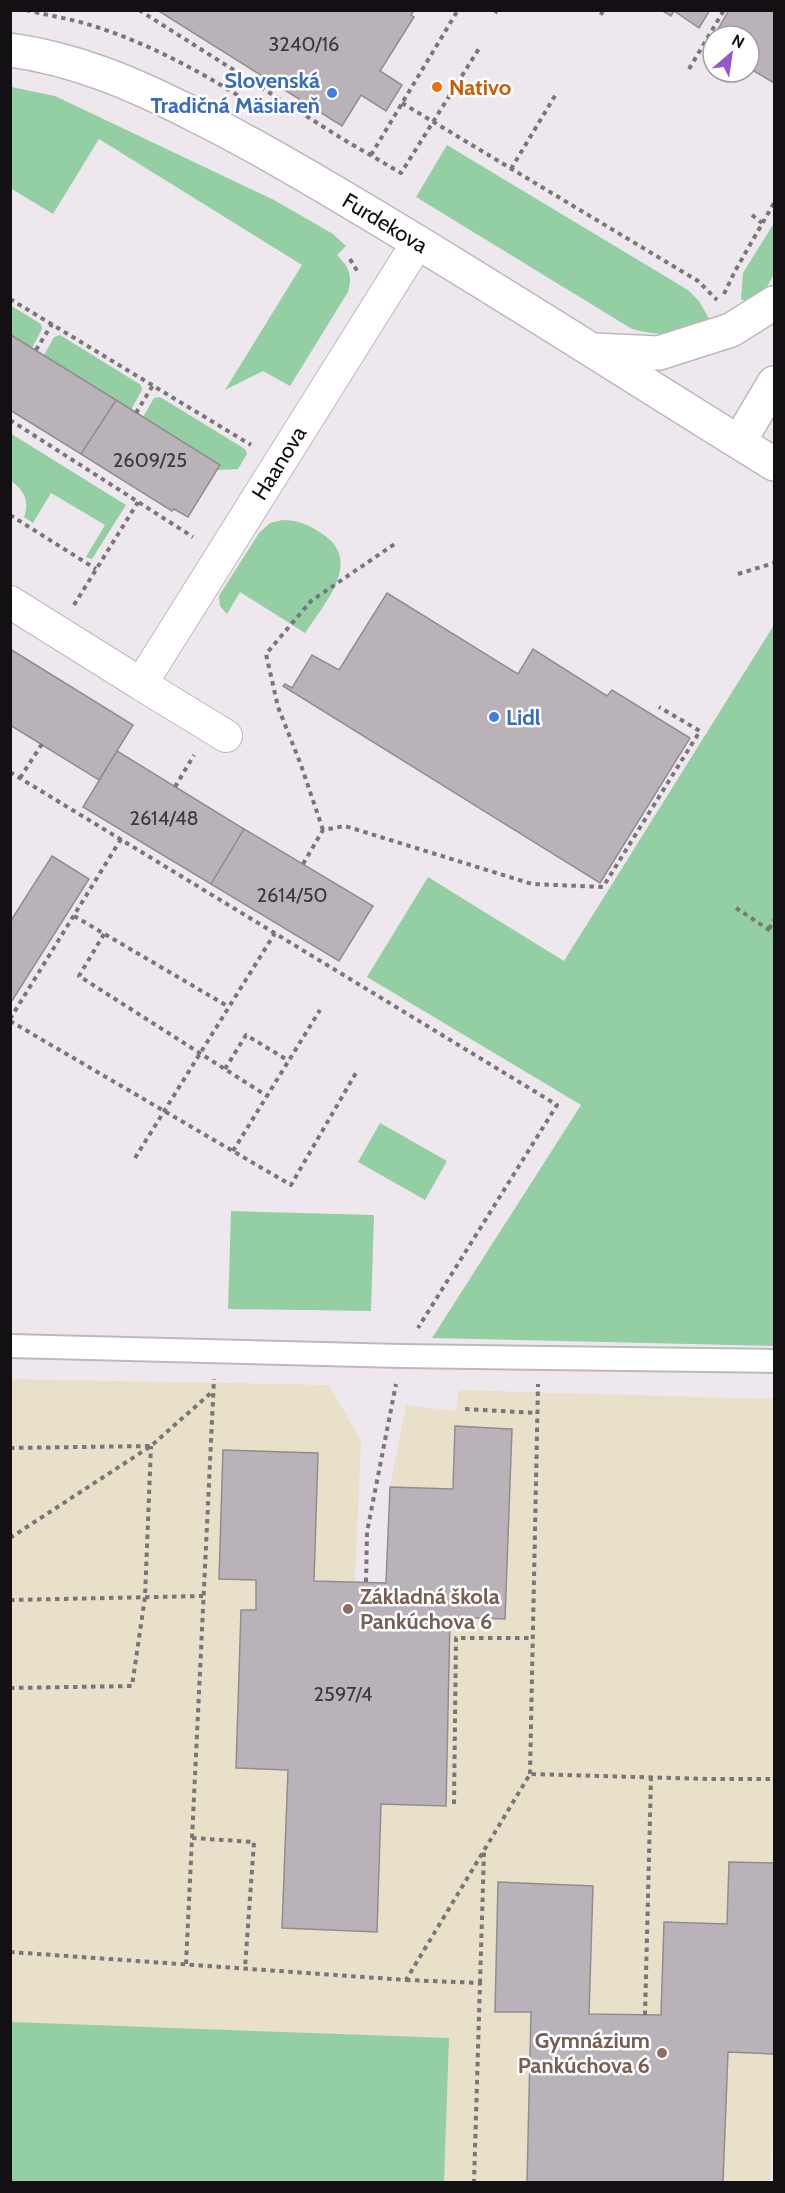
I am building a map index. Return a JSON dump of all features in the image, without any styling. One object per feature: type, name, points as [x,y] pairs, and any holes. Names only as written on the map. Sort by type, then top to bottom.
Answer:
[{"type":"street","name":"Furdekova","points":[[10,50],[74,63],[132,84],[236,135],[418,242],[774,464]]},
{"type":"street","name":"Haanova","points":[[132,678],[275,468],[418,242]]},
{"type":"street","points":[[592,350],[659,353],[731,330],[774,303]]},
{"type":"street","points":[[739,442],[774,383]]},
{"type":"street","points":[[10,602],[226,736]]},
{"type":"street","points":[[10,1346],[401,1356],[774,1361]]},
{"type":"path","points":[[139,10],[401,173],[480,47]]},
{"type":"path","points":[[371,155],[458,10]]},
{"type":"path","points":[[494,10],[500,14]]},
{"type":"path","points":[[689,69],[724,10]]},
{"type":"path","points":[[511,169],[556,94]]},
{"type":"path","points":[[402,103],[698,281],[720,303],[735,271],[774,203]]},
{"type":"path","points":[[752,215],[762,223]]},
{"type":"path","points":[[10,298],[258,449],[275,468]]},
{"type":"path","points":[[36,350],[52,324]]},
{"type":"path","points":[[136,413],[153,385]]},
{"type":"path","points":[[10,420],[201,543]]},
{"type":"path","points":[[70,612],[138,502]]},
{"type":"path","points":[[10,515],[96,569]]},
{"type":"path","points":[[323,831],[278,707],[266,654],[311,601],[396,543]]},
{"type":"path","points":[[738,574],[774,563]]},
{"type":"path","points":[[303,864],[323,831],[345,826],[532,884],[603,887],[700,731],[659,707]]},
{"type":"path","points":[[20,778],[42,744]]},
{"type":"path","points":[[175,787],[196,752]]},
{"type":"path","points":[[10,772],[557,1105],[401,1356],[367,1532],[366,1582]]},
{"type":"path","points":[[121,839],[10,1020],[291,1185],[357,1071]]},
{"type":"path","points":[[736,908],[774,933]]},
{"type":"path","points":[[74,916],[229,1006]]},
{"type":"path","points":[[769,929],[774,920]]},
{"type":"path","points":[[135,1158],[274,933]]},
{"type":"path","points":[[104,934],[79,976],[267,1096]]},
{"type":"path","points":[[233,1151],[320,1010]]},
{"type":"path","points":[[225,1069],[246,1035],[289,1061]]},
{"type":"path","points":[[186,1964],[214,1351]]},
{"type":"path","points":[[406,1980],[530,1774],[539,1358]]},
{"type":"path","points":[[10,1538],[151,1446],[213,1391]]},
{"type":"path","points":[[465,1408],[537,1413]]},
{"type":"path","points":[[10,1448],[151,1446]]},
{"type":"path","points":[[10,1688],[132,1686],[145,1597],[151,1446]]},
{"type":"path","points":[[10,1600],[203,1596]]},
{"type":"path","points":[[454,1804],[456,1638],[533,1638]]},
{"type":"path","points":[[530,1774],[774,1779]]},
{"type":"path","points":[[645,2015],[651,1778]]},
{"type":"path","points":[[192,1838],[254,1842],[245,1968]]},
{"type":"path","points":[[474,2182],[484,1849]]},
{"type":"path","points":[[10,1952],[406,1980],[480,1983]]},
{"type":"shaded area","points":[[11,1379],[329,1385],[361,1441],[355,1582],[386,1583],[390,1487],[406,1405],[457,1411],[458,1390],[774,1399],[774,2104],[770,2182],[11,2182]]},
{"type":"green space","points":[[11,87],[55,96],[274,200],[333,234],[346,246],[337,255],[349,272],[348,292],[290,386],[263,371],[225,390],[302,265],[99,139],[53,214],[11,190]]},
{"type":"green space","points":[[447,145],[688,290],[699,301],[711,322],[664,334],[632,329],[416,197]]},
{"type":"green space","points":[[774,223],[774,274],[766,289],[749,304],[741,299],[743,273]]},
{"type":"green space","points":[[10,305],[41,324],[42,329],[32,348],[11,335]]},
{"type":"green space","points":[[60,335],[141,385],[142,390],[131,410],[44,355],[54,337]]},
{"type":"green space","points":[[160,397],[245,449],[247,454],[238,469],[217,470],[220,465],[143,417],[154,398]]},
{"type":"green space","points":[[10,433],[126,505],[92,559],[86,557],[105,525],[51,493],[33,523],[24,517],[25,496],[11,481]]},
{"type":"green space","points":[[282,520],[307,525],[321,533],[334,544],[340,556],[337,582],[305,633],[240,592],[227,614],[220,606],[219,596],[259,533],[270,523]]},
{"type":"green space","points":[[774,625],[774,1346],[432,1338],[581,1105],[367,977],[428,877],[564,961]]},
{"type":"green space","points":[[380,1123],[447,1161],[425,1200],[358,1162]]},
{"type":"green space","points":[[231,1211],[374,1215],[371,1311],[228,1309]]},
{"type":"green space","points":[[11,2022],[449,2038],[444,2182],[11,2182]]},
{"type":"building","points":[[157,10],[410,10],[414,17],[380,71],[402,85],[386,111],[361,95],[342,126]]},
{"type":"building","points":[[661,10],[710,10],[699,28],[674,11],[671,16]]},
{"type":"building","points":[[729,10],[774,10],[774,83],[761,75],[761,24],[721,24]]},
{"type":"building","points":[[11,335],[116,400],[81,454],[10,410]]},
{"type":"building","points":[[116,400],[220,465],[188,517],[174,509],[172,511],[81,454]]},
{"type":"building","name":"Lidl","points":[[387,593],[518,674],[533,649],[607,696],[612,690],[690,738],[600,883],[283,686],[285,684],[292,688],[312,655],[339,670]]},
{"type":"building","points":[[10,649],[133,725],[99,780],[10,725]]},
{"type":"building","points":[[117,751],[244,829],[211,884],[83,807]]},
{"type":"building","points":[[244,829],[373,906],[339,961],[211,884]]},
{"type":"building","points":[[52,856],[89,879],[10,1004],[10,922]]},
{"type":"building","points":[[455,1426],[512,1429],[505,1619],[450,1617],[446,1806],[381,1804],[377,1932],[282,1928],[288,1770],[236,1768],[241,1610],[256,1610],[256,1580],[219,1579],[223,1450],[318,1453],[314,1581],[386,1583],[390,1487],[453,1489]]},
{"type":"building","points":[[729,1862],[774,1863],[774,2054],[728,2052],[723,2182],[527,2182],[531,2012],[495,2012],[498,1882],[593,1886],[589,2014],[661,2015],[664,1922],[727,1924]]},
{"type":"place","name":"Nativo","points":[[437,87]]},
{"type":"place","name":"Slovenská Tradičná Mäsiareň","points":[[332,93]]},
{"type":"place","name":"Lidl","points":[[494,717]]},
{"type":"place","name":"Základná škola Pankúchova 6","points":[[348,1609]]},
{"type":"place","name":"Gymnázium Pankúchova 6","points":[[662,2053]]}]
